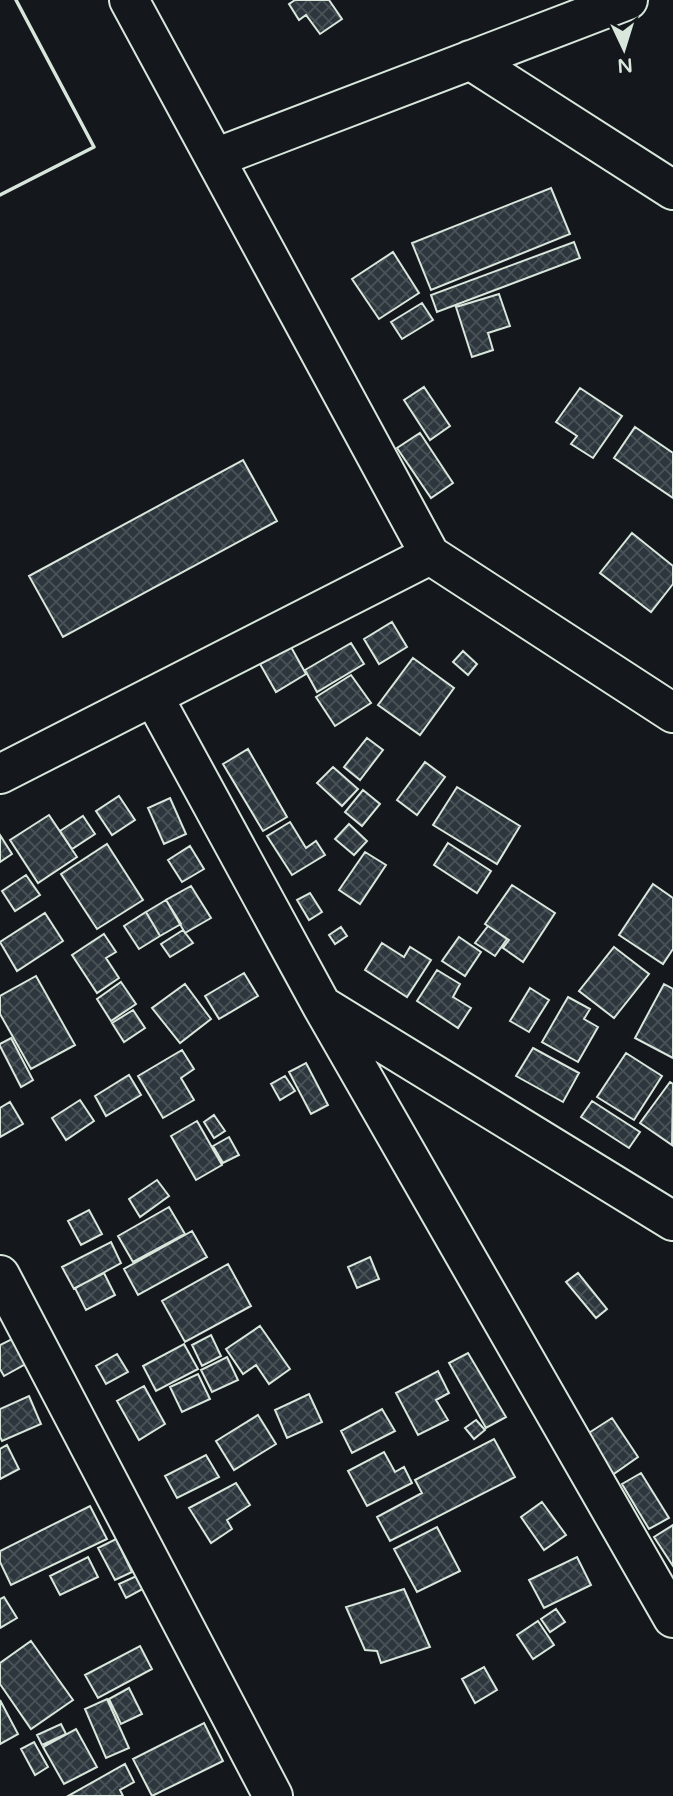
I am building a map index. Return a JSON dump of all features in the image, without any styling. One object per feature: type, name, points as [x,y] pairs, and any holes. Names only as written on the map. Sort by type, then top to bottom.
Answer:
[{"type":"street","points":[[129,0],[430,555],[673,712]]},
{"type":"street","points":[[215,158],[628,0]]},
{"type":"street","points":[[470,60],[673,190]]},
{"type":"street","points":[[0,774],[430,555]]},
{"type":"street","points":[[153,696],[322,1006],[673,1618]]},
{"type":"street","points":[[322,1006],[673,1221]]},
{"type":"street","points":[[0,1275],[273,1796]]},
{"type":"building","points":[[295,0],[329,0],[342,19],[320,34],[306,15],[299,20],[289,4]]},
{"type":"building","points":[[551,188],[570,234],[431,290],[412,243]]},
{"type":"building","points":[[574,242],[580,258],[437,312],[431,295]]},
{"type":"building","points":[[393,252],[419,293],[379,319],[352,279]]},
{"type":"building","points":[[499,294],[510,326],[488,333],[493,350],[472,357],[456,307]]},
{"type":"building","points":[[422,303],[433,320],[402,339],[391,322]]},
{"type":"building","points":[[424,387],[450,426],[430,440],[404,400]]},
{"type":"building","points":[[580,388],[622,416],[593,458],[571,444],[577,436],[556,422]]},
{"type":"building","points":[[635,427],[673,453],[673,498],[614,458]]},
{"type":"building","points":[[420,433],[453,483],[431,498],[397,448]]},
{"type":"building","points":[[243,460],[277,521],[63,637],[29,576]]},
{"type":"building","points":[[632,533],[673,566],[673,584],[651,612],[600,573]]},
{"type":"building","points":[[392,622],[407,647],[379,664],[364,639]]},
{"type":"building","points":[[351,643],[364,664],[317,692],[305,670]]},
{"type":"building","points":[[291,647],[306,674],[276,692],[260,664]]},
{"type":"building","points":[[463,651],[477,664],[468,675],[453,662]]},
{"type":"building","points":[[413,658],[454,688],[420,735],[378,705]]},
{"type":"building","points":[[351,675],[371,703],[335,726],[316,697]]},
{"type":"building","points":[[367,738],[383,750],[360,780],[344,767]]},
{"type":"building","points":[[248,749],[287,817],[263,831],[223,764]]},
{"type":"building","points":[[425,762],[445,777],[417,815],[397,800]]},
{"type":"building","points":[[333,767],[358,789],[342,806],[317,783]]},
{"type":"building","points":[[457,787],[520,826],[497,864],[433,825]]},
{"type":"building","points":[[363,790],[380,804],[362,826],[345,812]]},
{"type":"building","points":[[119,796],[135,820],[112,835],[96,811]]},
{"type":"building","points":[[170,798],[186,834],[164,844],[148,808]]},
{"type":"building","points":[[49,815],[77,857],[38,883],[10,840]]},
{"type":"building","points":[[83,816],[95,834],[72,849],[60,831]]},
{"type":"building","points":[[290,822],[306,848],[316,841],[325,855],[292,875],[267,836]]},
{"type":"building","points":[[349,824],[367,841],[354,855],[335,839]]},
{"type":"building","points":[[0,835],[12,854],[0,862]]},
{"type":"building","points":[[448,843],[491,871],[477,893],[434,865]]},
{"type":"building","points":[[107,844],[143,900],[97,929],[61,874]]},
{"type":"building","points":[[190,846],[204,869],[182,882],[168,860]]},
{"type":"building","points":[[365,852],[386,865],[360,904],[339,890]]},
{"type":"building","points":[[26,875],[40,895],[15,911],[2,891]]},
{"type":"building","points":[[653,884],[673,898],[673,949],[663,964],[619,935]]},
{"type":"building","points":[[512,885],[555,913],[523,962],[503,948],[509,940],[485,924]]},
{"type":"building","points":[[191,886],[211,918],[185,933],[166,900]]},
{"type":"building","points":[[310,893],[322,912],[309,920],[297,900]]},
{"type":"building","points":[[166,900],[181,924],[160,936],[146,912]]},
{"type":"building","points":[[146,912],[160,936],[139,949],[124,926]]},
{"type":"building","points":[[45,913],[63,941],[17,971],[0,942]]},
{"type":"building","points":[[488,926],[507,939],[495,956],[475,943]]},
{"type":"building","points":[[341,927],[347,936],[335,944],[329,935]]},
{"type":"building","points":[[183,930],[193,943],[170,957],[161,944]]},
{"type":"building","points":[[104,934],[116,952],[106,958],[119,978],[97,993],[72,955]]},
{"type":"building","points":[[459,937],[481,952],[465,976],[442,961]]},
{"type":"building","points":[[382,943],[404,957],[410,947],[431,960],[407,997],[365,970]]},
{"type":"building","points":[[614,947],[649,974],[614,1018],[579,991]]},
{"type":"building","points":[[437,970],[460,984],[453,997],[471,1008],[458,1028],[417,1001]]},
{"type":"building","points":[[244,973],[258,996],[219,1019],[205,996]]},
{"type":"building","points":[[36,976],[75,1045],[31,1069],[0,1014],[0,996]]},
{"type":"building","points":[[121,982],[136,1004],[111,1021],[97,999]]},
{"type":"building","points":[[185,984],[211,1019],[180,1043],[152,1008]]},
{"type":"building","points":[[664,984],[673,989],[673,1058],[635,1038]]},
{"type":"building","points":[[530,988],[549,1000],[529,1032],[510,1021]]},
{"type":"building","points":[[568,997],[590,1009],[584,1019],[598,1027],[578,1062],[542,1042]]},
{"type":"building","points":[[133,1010],[145,1028],[124,1042],[112,1023]]},
{"type":"building","points":[[11,1038],[33,1080],[21,1087],[0,1046]]},
{"type":"building","points":[[533,1048],[579,1073],[563,1102],[516,1076]]},
{"type":"building","points":[[182,1050],[194,1069],[181,1078],[194,1100],[163,1118],[138,1076]]},
{"type":"building","points":[[626,1053],[662,1076],[634,1120],[597,1097]]},
{"type":"building","points":[[306,1063],[328,1105],[311,1114],[289,1072]]},
{"type":"building","points":[[129,1075],[141,1095],[106,1116],[95,1096]]},
{"type":"building","points":[[285,1076],[295,1091],[280,1100],[271,1084]]},
{"type":"building","points":[[670,1082],[673,1084],[672,1145],[640,1123]]},
{"type":"building","points":[[80,1100],[94,1121],[66,1140],[52,1118]]},
{"type":"building","points":[[592,1101],[640,1132],[629,1148],[581,1117]]},
{"type":"building","points":[[10,1102],[23,1124],[0,1137],[0,1108]]},
{"type":"building","points":[[214,1115],[225,1131],[214,1138],[204,1122]]},
{"type":"building","points":[[197,1121],[222,1165],[196,1180],[171,1136]]},
{"type":"building","points":[[229,1137],[239,1155],[223,1163],[213,1146]]},
{"type":"building","points":[[157,1180],[169,1196],[140,1217],[129,1199]]},
{"type":"building","points":[[169,1207],[185,1234],[133,1262],[118,1236]]},
{"type":"building","points":[[89,1210],[102,1234],[81,1245],[68,1221]]},
{"type":"building","points":[[192,1231],[207,1257],[138,1295],[124,1269]]},
{"type":"building","points":[[111,1242],[121,1263],[74,1289],[62,1267]]},
{"type":"building","points":[[370,1257],[379,1279],[357,1288],[348,1267]]},
{"type":"building","points":[[228,1264],[251,1306],[185,1342],[162,1301]]},
{"type":"building","points":[[104,1273],[115,1295],[86,1310],[75,1288]]},
{"type":"building","points":[[578,1273],[607,1309],[596,1318],[566,1282]]},
{"type":"building","points":[[260,1326],[290,1369],[269,1384],[256,1365],[243,1374],[226,1349]]},
{"type":"building","points":[[211,1335],[221,1356],[202,1366],[192,1345]]},
{"type":"building","points":[[18,1336],[31,1361],[4,1376],[0,1369],[0,1345]]},
{"type":"building","points":[[184,1344],[198,1369],[156,1391],[143,1366]]},
{"type":"building","points":[[468,1353],[506,1417],[486,1428],[449,1363]]},
{"type":"building","points":[[117,1354],[128,1372],[106,1384],[96,1366]]},
{"type":"building","points":[[227,1357],[238,1380],[212,1392],[201,1370]]},
{"type":"building","points":[[438,1371],[449,1393],[436,1400],[448,1420],[418,1435],[396,1393]]},
{"type":"building","points":[[198,1374],[210,1399],[182,1412],[170,1387]]},
{"type":"building","points":[[144,1386],[165,1424],[139,1440],[117,1401]]},
{"type":"building","points":[[309,1394],[322,1422],[287,1438],[275,1410]]},
{"type":"building","points":[[29,1396],[41,1424],[2,1441],[0,1409]]},
{"type":"building","points":[[382,1409],[395,1431],[352,1453],[341,1431]]},
{"type":"building","points":[[258,1415],[276,1444],[234,1470],[216,1441]]},
{"type":"building","points":[[612,1418],[638,1457],[608,1478],[581,1438]]},
{"type":"building","points":[[476,1420],[485,1430],[474,1439],[465,1428]]},
{"type":"building","points":[[494,1439],[515,1477],[390,1541],[377,1517],[422,1493],[415,1480]]},
{"type":"building","points":[[7,1445],[19,1469],[0,1479],[0,1449]]},
{"type":"building","points":[[384,1452],[395,1472],[404,1467],[412,1483],[367,1506],[348,1471]]},
{"type":"building","points":[[206,1455],[219,1477],[177,1498],[165,1476]]},
{"type":"building","points":[[641,1473],[669,1518],[649,1529],[622,1484]]},
{"type":"building","points":[[236,1483],[250,1505],[227,1520],[232,1529],[211,1543],[189,1508]]},
{"type":"building","points":[[542,1502],[566,1535],[544,1550],[521,1517]]},
{"type":"building","points":[[90,1506],[107,1539],[11,1585],[0,1562],[0,1551]]},
{"type":"building","points":[[673,1525],[673,1566],[654,1537]]},
{"type":"building","points":[[437,1527],[460,1571],[417,1592],[394,1549]]},
{"type":"building","points":[[116,1539],[132,1572],[115,1580],[98,1548]]},
{"type":"building","points":[[88,1557],[98,1577],[60,1595],[50,1576]]},
{"type":"building","points":[[577,1557],[591,1585],[544,1608],[529,1580]]},
{"type":"building","points":[[143,1573],[150,1585],[126,1598],[119,1584]]},
{"type":"building","points":[[404,1589],[430,1647],[381,1663],[377,1651],[365,1650],[346,1607]]},
{"type":"building","points":[[4,1597],[17,1618],[0,1628],[0,1599]]},
{"type":"building","points":[[556,1609],[565,1622],[550,1632],[541,1619]]},
{"type":"building","points":[[538,1621],[554,1645],[533,1659],[517,1635]]},
{"type":"building","points":[[31,1641],[73,1700],[31,1729],[0,1684],[0,1663]]},
{"type":"building","points":[[140,1646],[152,1669],[98,1698],[85,1675]]},
{"type":"building","points":[[484,1667],[497,1690],[475,1703],[462,1679]]},
{"type":"building","points":[[129,1688],[142,1714],[121,1724],[109,1699]]},
{"type":"building","points":[[107,1699],[129,1748],[106,1758],[85,1709]]},
{"type":"building","points":[[0,1700],[18,1734],[0,1744]]},
{"type":"building","points":[[204,1723],[223,1761],[152,1796],[133,1759]]},
{"type":"building","points":[[61,1724],[66,1734],[42,1745],[37,1735]]},
{"type":"building","points":[[76,1729],[97,1767],[64,1784],[43,1747]]},
{"type":"building","points":[[34,1742],[48,1767],[35,1775],[21,1749]]},
{"type":"building","points":[[125,1764],[134,1782],[120,1790],[123,1796],[68,1796]]},
{"type":"wall","points":[[0,195],[94,147],[16,0]]}]
